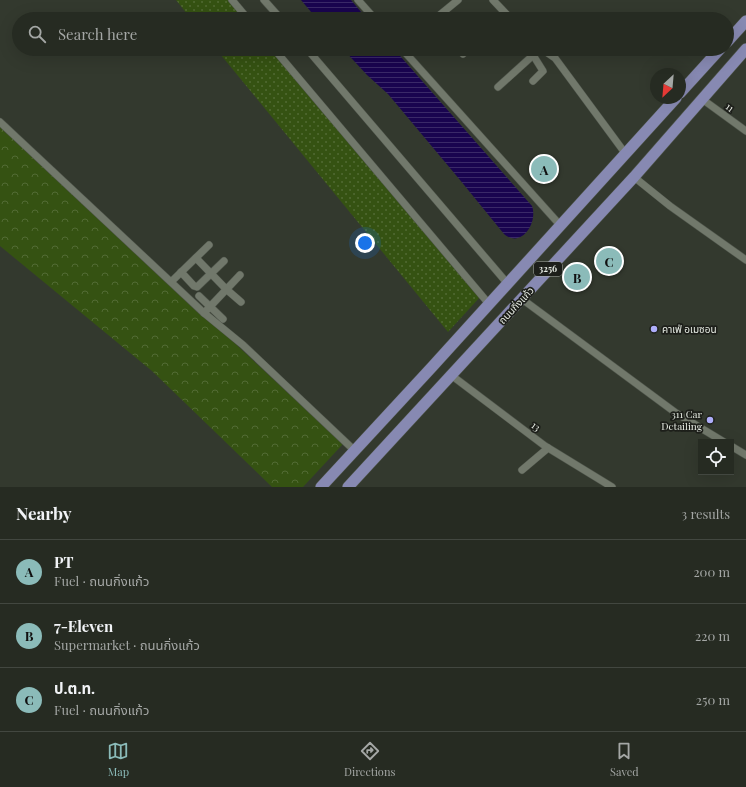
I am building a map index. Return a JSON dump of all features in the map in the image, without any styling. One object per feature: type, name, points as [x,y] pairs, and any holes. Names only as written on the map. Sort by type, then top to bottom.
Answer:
[{"type":"main road","points":[[734,34],[746,21]]},
{"type":"main road","name":"ถนนกิ่งแก้ว","points":[[348,487],[634,177],[746,50]]},
{"type":"main road","points":[[686,86],[714,56]]},
{"type":"main road","name":"ถนนกิ่งแก้ว","points":[[321,487],[490,304],[670,104]]},
{"type":"street","points":[[232,0],[242,12]]},
{"type":"street","points":[[264,0],[275,12]]},
{"type":"street","points":[[358,0],[369,12]]},
{"type":"street","points":[[443,12],[458,0]]},
{"type":"street","points":[[493,0],[502,12]]},
{"type":"street","points":[[280,56],[490,304]]},
{"type":"street","points":[[313,56],[507,284]]},
{"type":"street","points":[[408,56],[560,225]]},
{"type":"street","points":[[498,87],[532,56]]},
{"type":"street","points":[[533,81],[543,71],[534,56]]},
{"type":"street","points":[[552,56],[555,58],[625,153]]},
{"type":"street","name":"11","points":[[702,99],[746,132]]},
{"type":"street","points":[[0,122],[204,313],[243,345],[354,451]]},
{"type":"street","points":[[634,177],[670,206],[746,260]]},
{"type":"street","points":[[172,282],[209,245]]},
{"type":"street","points":[[196,258],[241,302]]},
{"type":"street","points":[[181,272],[196,287],[224,261]]},
{"type":"street","points":[[204,313],[240,275]]},
{"type":"street","points":[[199,296],[223,319]]},
{"type":"street","points":[[522,299],[676,413],[719,439]]},
{"type":"street","name":"13","points":[[451,375],[548,448],[612,487]]},
{"type":"street","points":[[522,470],[548,448]]},
{"type":"street","points":[[734,448],[746,455]]},
{"type":"green space","points":[[176,0],[229,0],[240,12],[185,12]]},
{"type":"green space","points":[[222,56],[277,56],[481,296],[448,332]]},
{"type":"green space","points":[[0,125],[343,444],[303,487],[272,487],[152,371],[0,246]]},
{"type":"shaded area","points":[[301,0],[351,0],[361,12],[311,12]]},
{"type":"shaded area","points":[[349,56],[400,56],[532,206],[533,219],[527,232],[517,238],[511,238],[504,234],[388,94],[367,75]]},
{"type":"place","name":"PT","points":[[544,169]]},
{"type":"place","name":"ป.ต.ท.","points":[[609,261]]},
{"type":"place","name":"7-Eleven","points":[[577,277]]},
{"type":"place","name":"คาเฟ่ อเมซอน","points":[[654,329]]},
{"type":"place","name":"311 Car Detailing","points":[[710,420]]}]
